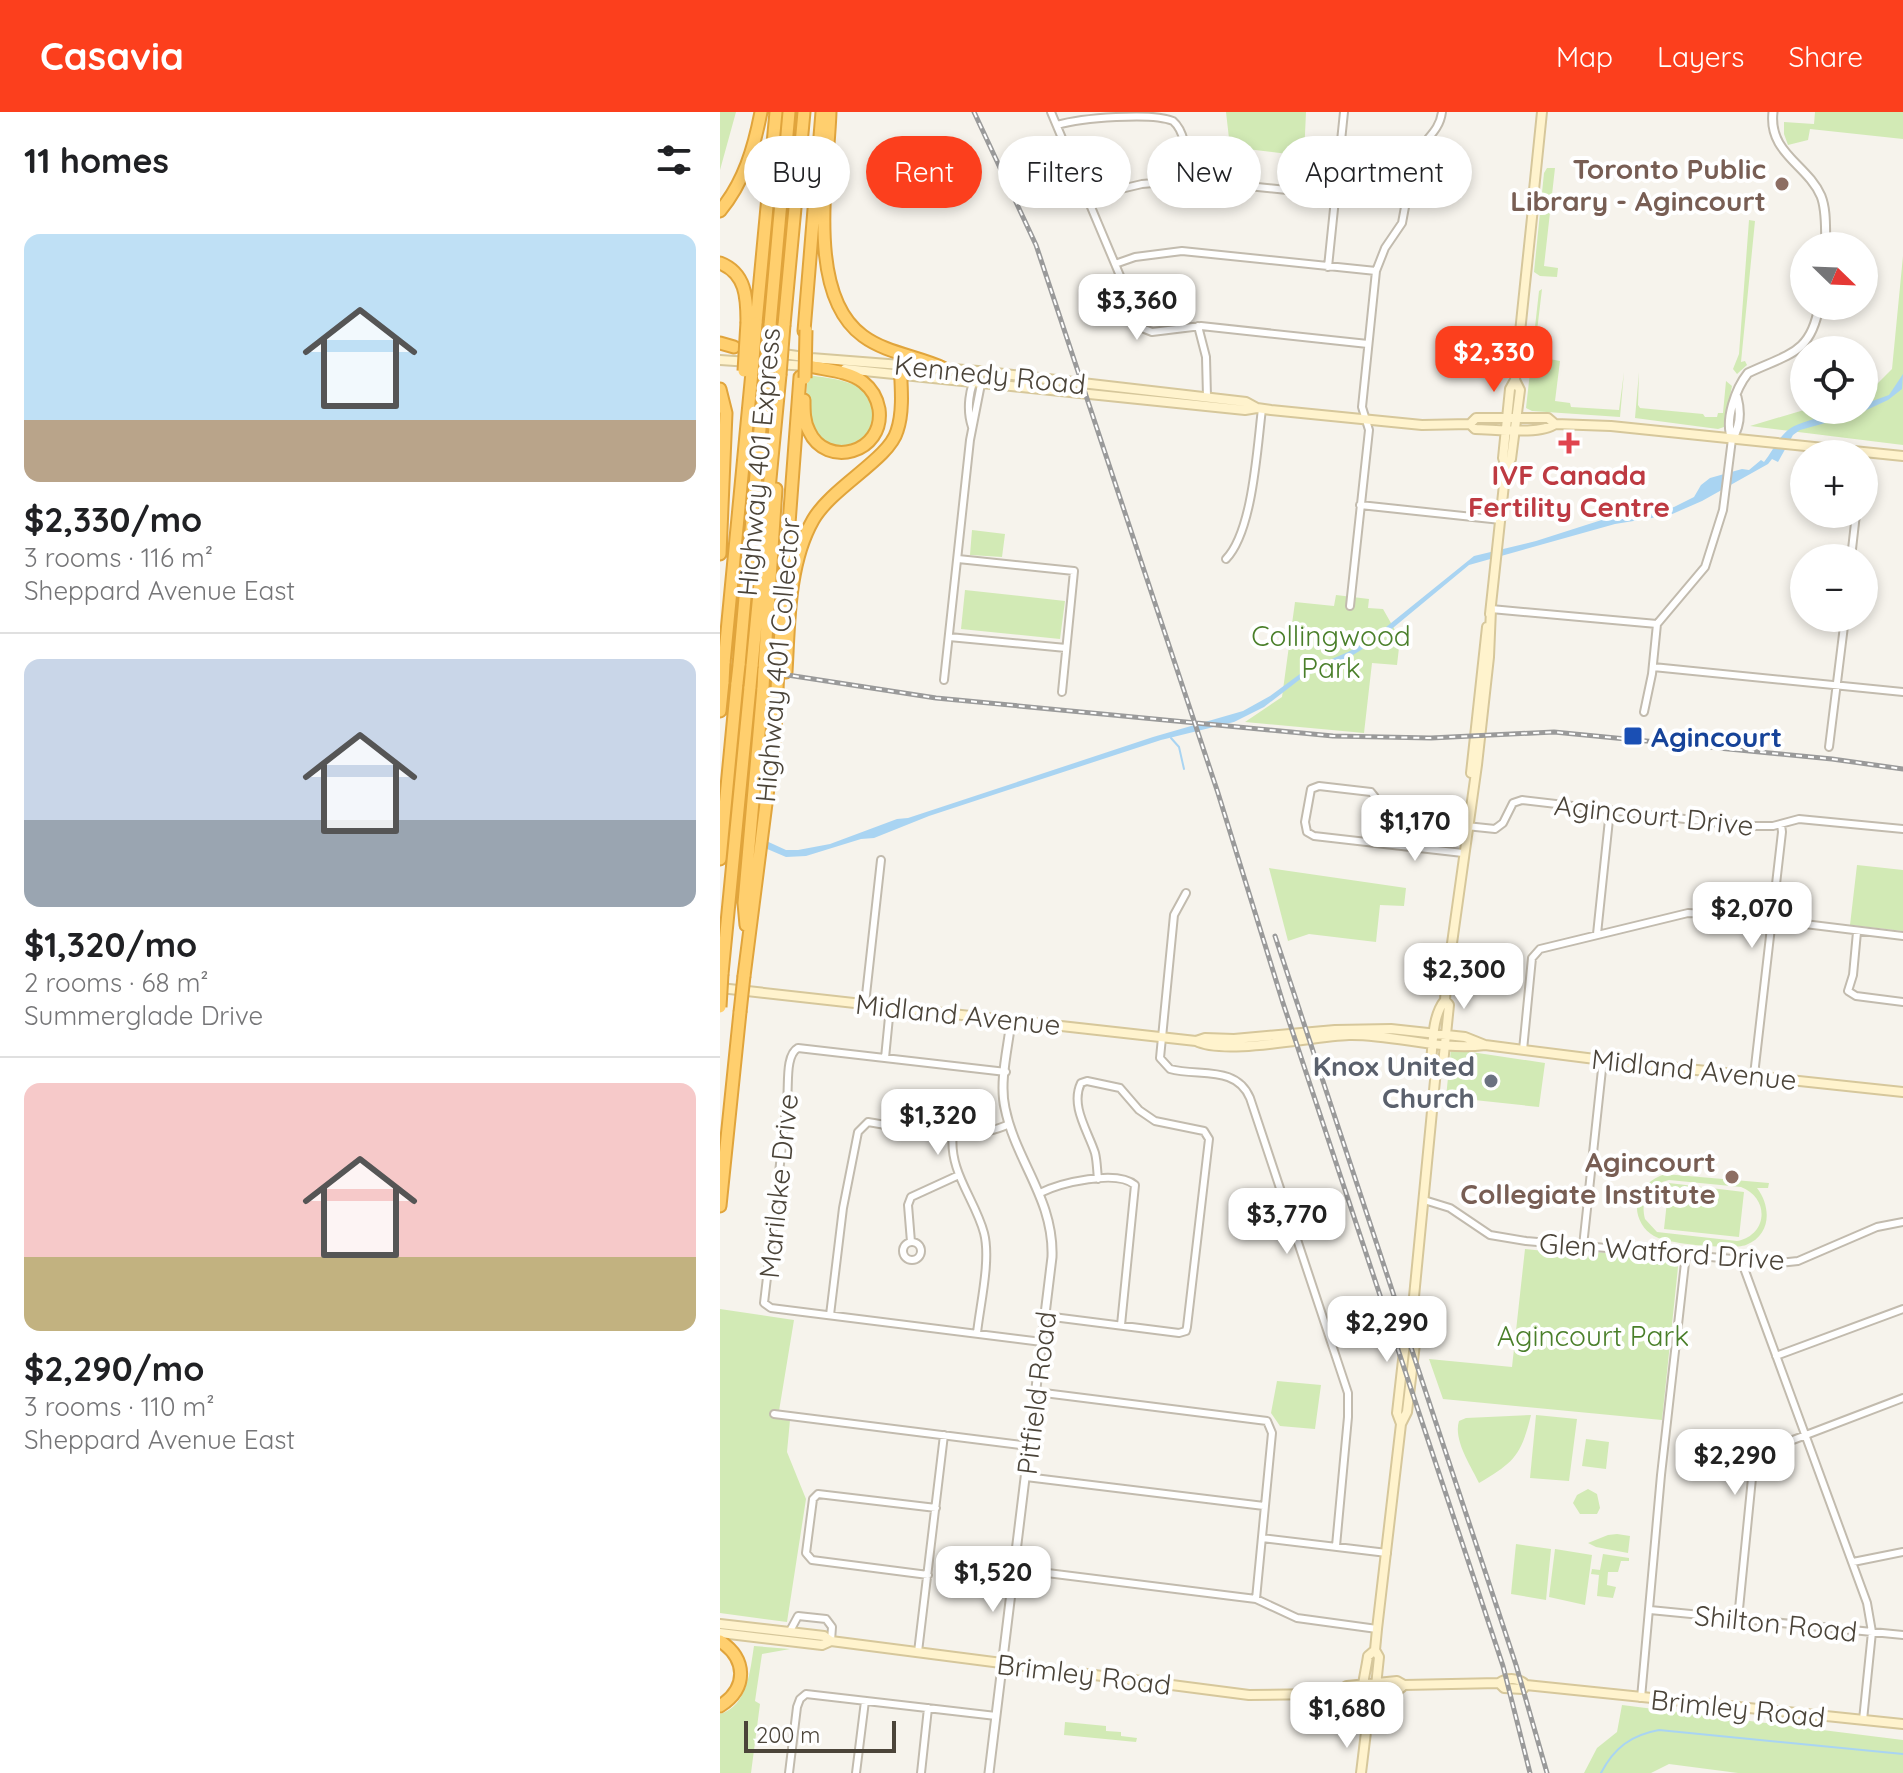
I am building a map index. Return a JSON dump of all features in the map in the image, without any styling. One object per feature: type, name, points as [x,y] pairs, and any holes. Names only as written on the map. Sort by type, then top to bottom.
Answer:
[{"type":"highway","points":[[720,211],[741,180],[750,158],[761,112]]},
{"type":"highway","name":"Highway 401 Collector","points":[[720,711],[752,322],[776,112]]},
{"type":"highway","name":"Highway 401 Express","points":[[720,859],[789,112]]},
{"type":"highway","name":"Highway 401 Express","points":[[720,1007],[758,668],[778,388],[804,112]]},
{"type":"highway","name":"Highway 401 Collector","points":[[720,1206],[744,976],[782,671],[822,112]]},
{"type":"highway","points":[[830,112],[824,257],[834,297],[843,316],[864,337],[897,353],[943,368]]},
{"type":"highway","points":[[720,263],[737,274],[745,288],[752,322]]},
{"type":"highway","points":[[720,345],[734,347]]},
{"type":"highway","points":[[803,378],[805,419],[816,441],[842,452],[860,449],[870,442],[876,433],[879,415],[872,392],[858,379],[809,366]]},
{"type":"highway","points":[[782,671],[794,583],[803,545],[812,523],[829,499],[893,441],[901,411],[900,369]]},
{"type":"highway","points":[[720,389],[726,413],[720,554]]},
{"type":"highway","points":[[748,945],[744,903],[756,687]]},
{"type":"highway","points":[[720,1641],[736,1655],[742,1675],[738,1688],[720,1706]]},
{"type":"main road","points":[[1361,1773],[1366,1732],[1372,1724],[1379,1657],[1375,1650],[1401,1424],[1397,1413],[1408,1316],[1413,1307],[1436,1070],[1431,1063],[1433,1044],[1438,1012],[1445,1000],[1489,657],[1506,466],[1511,459],[1510,430],[1520,390],[1515,380],[1533,208],[1537,206],[1538,193],[1534,190],[1542,112]]},
{"type":"main road","name":"Kennedy Road","points":[[734,347],[900,369],[976,383],[1236,409],[1260,408],[1422,425],[1470,424],[1476,418],[1548,418],[1555,424]]},
{"type":"main road","name":"Kennedy Road","points":[[720,360],[978,371],[1246,402],[1260,408]]},
{"type":"main road","name":"Kennedy Road","points":[[1470,424],[1475,429],[1510,430],[1548,429],[1555,424],[1611,426],[1790,445]]},
{"type":"main road","name":"Kennedy Road","points":[[1878,454],[1903,456]]},
{"type":"main road","name":"Midland Avenue","points":[[720,988],[1196,1041],[1374,1028],[1465,1037],[1485,1045]]},
{"type":"main road","points":[[1436,1070],[1443,1064],[1449,1005],[1445,1000]]},
{"type":"main road","name":"Midland Avenue","points":[[1196,1041],[1203,1045],[1246,1046],[1355,1035],[1444,1046],[1485,1045],[1903,1092]]},
{"type":"main road","name":"Brimley Road","points":[[720,1624],[1249,1695],[1292,1696],[1337,1692],[1347,1686],[1397,1681],[1404,1685],[1499,1683],[1504,1679],[1521,1680],[1526,1685],[1641,1698],[1903,1724]]},
{"type":"main road","name":"Brimley Road","points":[[720,1633],[822,1645],[831,1641]]},
{"type":"main road","points":[[1366,1732],[1361,1723],[1364,1685],[1368,1656],[1375,1650]]},
{"type":"main road","name":"Brimley Road","points":[[1337,1692],[1347,1696],[1374,1696],[1398,1691],[1404,1685]]},
{"type":"street","points":[[1051,112],[1062,136]]},
{"type":"street","points":[[1342,136],[1344,112]]},
{"type":"street","points":[[1430,136],[1440,125],[1442,112]]},
{"type":"street","points":[[1773,112],[1774,133],[1779,146],[1821,195],[1825,232]]},
{"type":"street","points":[[1057,125],[1104,116],[1148,113],[1172,120],[1181,136]]},
{"type":"street","points":[[1092,208],[1142,328],[1152,332],[1198,326],[1368,344]]},
{"type":"street","points":[[1328,267],[1335,208]]},
{"type":"street","points":[[1350,606],[1369,431],[1362,407],[1376,271],[1385,248],[1402,223],[1405,208]]},
{"type":"street","points":[[1115,264],[1135,257],[1182,251],[1376,271]]},
{"type":"street","points":[[1644,712],[1657,624],[1705,567],[1723,510],[1732,439],[1737,431],[1740,409],[1737,397],[1741,384],[1748,373],[1796,351],[1807,342],[1816,320]]},
{"type":"street","points":[[1198,326],[1206,357],[1207,397]]},
{"type":"street","points":[[944,680],[972,427],[968,415],[978,371]]},
{"type":"street","points":[[1226,559],[1234,550],[1244,521],[1253,481],[1260,408]]},
{"type":"street","points":[[1360,505],[1501,520]]},
{"type":"street","points":[[958,559],[1074,571],[1062,692]]},
{"type":"street","points":[[1491,609],[1657,624]]},
{"type":"street","points":[[1829,747],[1844,632]]},
{"type":"street","points":[[949,637],[1066,648]]},
{"type":"street","points":[[1653,667],[1903,692]]},
{"type":"street","points":[[1371,842],[1375,797],[1371,792],[1319,786],[1311,789],[1305,822],[1307,832],[1314,836],[1463,853]]},
{"type":"street","name":"Agincourt Drive","points":[[1466,826],[1495,829],[1503,823],[1513,803],[1522,800],[1745,826],[1773,826],[1799,819],[1903,829]]},
{"type":"street","points":[[1597,934],[1610,810]]},
{"type":"street","points":[[1754,1075],[1781,824]]},
{"type":"street","points":[[865,1004],[881,860]]},
{"type":"street","points":[[1186,893],[1174,915],[1160,1055],[1167,1068],[1236,1079],[1245,1087],[1250,1098],[1348,1393],[1336,1546]]},
{"type":"street","points":[[1523,1050],[1535,952],[1688,913],[1903,936]]},
{"type":"street","points":[[1857,932],[1853,975],[1848,991],[1856,996],[1903,1002]]},
{"type":"street","points":[[885,1058],[890,1007]]},
{"type":"street","name":"Pitfield Road","points":[[989,1773],[1053,1246],[1051,1224],[1009,1124],[1004,1101],[1011,1021]]},
{"type":"street","name":"Marilake Drive","points":[[1006,1072],[798,1048],[793,1050],[764,1303],[771,1308],[1042,1342]]},
{"type":"street","points":[[1583,1246],[1603,1060]]},
{"type":"street","points":[[1045,1316],[1179,1333],[1186,1331],[1209,1139],[1204,1131],[1166,1125],[1149,1118],[1120,1088],[1083,1082],[1078,1090],[1078,1108],[1096,1156],[1098,1179]]},
{"type":"street","points":[[830,1315],[843,1208],[859,1129],[868,1122],[980,1134],[1009,1124]]},
{"type":"street","points":[[953,1133],[952,1150],[959,1175],[983,1229],[986,1245],[977,1333]]},
{"type":"street","points":[[911,1242],[908,1205],[911,1197],[959,1175]]},
{"type":"street","points":[[1040,1193],[1060,1185],[1098,1179],[1132,1181],[1136,1189],[1121,1325]]},
{"type":"street","name":"Glen Watford Drive","points":[[1424,1200],[1450,1208],[1490,1235],[1526,1241],[1779,1263],[1798,1261],[1877,1227],[1903,1222]]},
{"type":"street","points":[[1641,1698],[1661,1475],[1686,1254]]},
{"type":"street","points":[[1741,1260],[1867,1603],[1872,1632],[1863,1720]]},
{"type":"street","points":[[1776,1356],[1903,1309]]},
{"type":"street","points":[[1036,1392],[1267,1421],[1272,1433],[1256,1599]]},
{"type":"street","points":[[1738,1619],[1753,1473],[1752,1452],[1758,1447],[1776,1446],[1903,1398]]},
{"type":"street","points":[[774,1414],[1029,1446]]},
{"type":"street","points":[[918,1652],[944,1435]]},
{"type":"street","points":[[1026,1477],[1264,1506]]},
{"type":"street","points":[[928,1575],[812,1560],[806,1553],[806,1542],[813,1499],[818,1494],[936,1508]]},
{"type":"street","points":[[1262,1538],[1387,1553]]},
{"type":"street","points":[[1853,1562],[1903,1552]]},
{"type":"street","points":[[1015,1569],[1256,1599],[1297,1618],[1377,1629]]},
{"type":"street","name":"Shilton Road","points":[[1650,1610],[1903,1635]]},
{"type":"street","points":[[790,1631],[798,1616],[826,1619],[832,1627],[831,1641]]},
{"type":"street","points":[[789,1773],[797,1707],[803,1696],[810,1693],[996,1716]]},
{"type":"street","points":[[856,1773],[865,1701]]},
{"type":"street","points":[[921,1773],[928,1708]]},
{"type":"green space","points":[[720,112],[736,112],[720,170]]},
{"type":"green space","points":[[1226,112],[1306,112],[1305,136],[1277,136],[1277,153],[1261,151],[1261,136],[1229,136]]},
{"type":"green space","points":[[1815,112],[1903,112],[1903,139],[1810,129],[1808,140],[1788,145],[1784,122],[1814,124]]},
{"type":"green space","points":[[1547,168],[1555,168],[1544,266],[1558,268],[1557,277],[1540,276],[1534,272]]},
{"type":"green space","points":[[1749,220],[1755,221],[1741,362],[1745,361],[1747,365],[1737,374],[1733,369],[1739,354]]},
{"type":"green space","points":[[1903,256],[1903,445],[1750,426],[1790,414],[1790,424],[1878,424],[1878,383],[1892,369]]},
{"type":"green space","points":[[1542,289],[1534,356],[1560,361],[1555,401],[1570,403],[1571,407],[1619,410],[1624,372],[1620,417],[1532,411],[1526,408],[1539,291]]},
{"type":"green space","points":[[1639,372],[1640,408],[1703,414],[1705,417],[1717,417],[1718,413],[1723,413],[1726,381],[1732,386],[1724,427],[1718,429],[1635,418]]},
{"type":"green space","points":[[808,375],[852,384],[875,399],[873,427],[867,438],[843,447],[819,439],[807,411]]},
{"type":"green space","points":[[972,530],[1005,534],[1002,557],[970,555]]},
{"type":"green space","points":[[965,590],[1065,601],[1060,639],[961,629]]},
{"type":"green space","name":"Collingwood Park","points":[[1336,595],[1369,599],[1368,608],[1383,609],[1400,639],[1397,665],[1372,663],[1364,733],[1245,722],[1282,697],[1295,602],[1334,606]]},
{"type":"green space","points":[[1857,865],[1903,870],[1903,931],[1850,925]]},
{"type":"green space","points":[[1269,868],[1406,888],[1404,906],[1380,905],[1376,942],[1309,934],[1288,941]]},
{"type":"green space","points":[[1451,1049],[1545,1063],[1539,1107],[1446,1097]]},
{"type":"green space","points":[[1665,1174],[1769,1183],[1768,1188],[1757,1188],[1767,1211],[1761,1234],[1746,1245],[1739,1246],[1685,1244],[1654,1236],[1641,1223],[1638,1199],[1643,1189]],"holes":[[[1669,1180],[1741,1187],[1757,1199],[1762,1216],[1755,1232],[1737,1241],[1657,1232],[1645,1219],[1647,1194],[1662,1182]]]},
{"type":"green space","points":[[1669,1183],[1744,1192],[1739,1237],[1664,1229]]},
{"type":"green space","name":"Agincourt Park","points":[[1525,1249],[1676,1260],[1678,1267],[1662,1420],[1443,1399],[1429,1359],[1512,1367]]},
{"type":"green space","points":[[720,1309],[794,1320],[778,1417],[790,1420],[787,1452],[806,1499],[787,1622],[720,1613]]},
{"type":"green space","points":[[1277,1381],[1321,1385],[1315,1429],[1280,1426],[1271,1413]]},
{"type":"green space","points":[[1531,1415],[1524,1440],[1514,1456],[1479,1483],[1458,1436],[1459,1421],[1466,1418]]},
{"type":"green space","points":[[1536,1415],[1577,1419],[1569,1481],[1530,1478]]},
{"type":"green space","points":[[1586,1439],[1609,1442],[1606,1469],[1582,1466]]},
{"type":"green space","points":[[1588,1489],[1597,1494],[1600,1508],[1597,1514],[1580,1514],[1573,1503],[1577,1495]]},
{"type":"green space","points":[[1608,1535],[1630,1536],[1628,1553],[1588,1543]]},
{"type":"green space","points":[[1516,1544],[1551,1549],[1546,1600],[1511,1594]]},
{"type":"green space","points":[[1555,1549],[1592,1555],[1585,1605],[1549,1597]]},
{"type":"green space","points":[[1603,1554],[1629,1558],[1629,1561],[1621,1561],[1618,1572],[1608,1572],[1607,1585],[1616,1587],[1613,1598],[1597,1596],[1599,1575],[1591,1574],[1592,1569],[1600,1570]]},
{"type":"green space","points":[[754,1646],[790,1649],[762,1654],[755,1701],[760,1704],[751,1773],[720,1773],[720,1714],[729,1710],[742,1695]]},
{"type":"green space","points":[[1622,1705],[1903,1740],[1903,1773],[1738,1773],[1669,1764],[1651,1773],[1584,1773],[1597,1748],[1617,1732]]},
{"type":"green space","points":[[1065,1722],[1106,1726],[1106,1731],[1121,1732],[1121,1736],[1137,1738],[1136,1742],[1064,1735]]},
{"type":"water","points":[[1903,374],[1902,389],[1878,405],[1878,399],[1889,395]]},
{"type":"water","points":[[1822,424],[1793,435],[1778,462],[1772,459],[1702,501],[1670,515],[1615,524],[1469,565],[1382,637],[1353,655],[1303,677],[1264,707],[1234,722],[1161,740],[929,816],[874,838],[806,856],[786,857],[720,829],[720,820],[786,850],[830,844],[897,819],[1243,711],[1304,671],[1370,640],[1474,556],[1536,541],[1611,517],[1645,515],[1674,507],[1694,497],[1710,478],[1749,470],[1761,460],[1764,462],[1781,437],[1794,426]]},
{"type":"waterway","points":[[1171,738],[1179,747],[1184,769]]},
{"type":"waterway","points":[[1601,1773],[1624,1744],[1640,1735],[1659,1730],[1903,1754]]},
{"type":"railway","points":[[974,112],[1036,245],[1503,1666],[1530,1773]]},
{"type":"railway","points":[[781,674],[936,698],[1333,736],[1431,738],[1554,732],[1832,759],[1903,769]]},
{"type":"railway","points":[[1275,936],[1516,1665],[1547,1773]]},
{"type":"place","name":"Toronto Public Library - Agincourt","points":[[1782,184]]},
{"type":"place","name":"IVF Canada Fertility Centre","points":[[1569,443]]},
{"type":"place","name":"Agincourt","points":[[1633,736]]},
{"type":"place","name":"Knox United Church","points":[[1491,1081]]},
{"type":"place","name":"Agincourt Collegiate Institute","points":[[1732,1177]]}]
